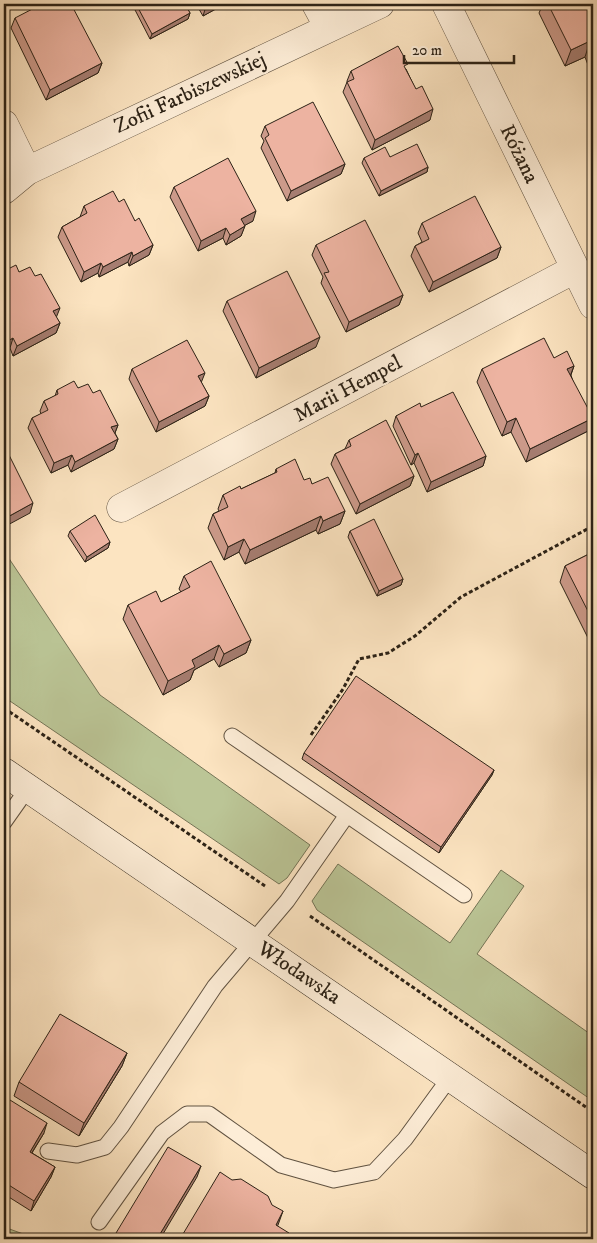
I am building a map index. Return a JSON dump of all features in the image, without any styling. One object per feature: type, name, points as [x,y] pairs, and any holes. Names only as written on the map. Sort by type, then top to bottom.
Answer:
[{"type":"street","points":[[316,4],[328,28]]},
{"type":"street","name":"Zofii Farbiszewskiej","points":[[4,190],[27,171],[380,4]]},
{"type":"street","name":"Różana","points":[[446,4],[593,305]]},
{"type":"street","points":[[4,124],[27,171]]},
{"type":"street","name":"Marii Hempel","points":[[121,508],[575,269]]},
{"type":"street","name":"Włodawska","points":[[4,772],[451,1076],[593,1175]]},
{"type":"lane","points":[[232,736],[464,895]]},
{"type":"lane","points":[[4,822],[28,788]]},
{"type":"lane","points":[[48,1151],[77,1155],[105,1147],[121,1127],[215,986],[288,901],[347,815]]},
{"type":"lane","points":[[99,1222],[162,1133],[187,1114],[209,1114],[281,1165],[334,1180],[374,1172],[405,1139],[451,1076]]},
{"type":"path","points":[[311,735],[343,688],[359,659],[388,652],[415,636],[461,597],[593,526]]},
{"type":"green space","points":[[4,551],[100,695],[310,845],[287,878],[279,884],[4,697]]},
{"type":"green space","points":[[338,864],[450,943],[501,870],[524,886],[477,954],[593,1036],[593,1101],[317,910],[312,901]]},
{"type":"green space","points":[[4,1227],[37,1239],[4,1239]]},
{"type":"building","points":[[42,4],[71,4],[102,63],[50,90],[15,18]]},
{"type":"building","points":[[136,4],[185,4],[190,13],[152,34]]},
{"type":"building","points":[[548,4],[593,4],[593,48],[590,41],[571,50]]},
{"type":"building","points":[[398,46],[408,64],[404,66],[416,89],[422,86],[433,109],[375,140],[347,82],[354,79],[351,71]]},
{"type":"building","points":[[313,102],[345,164],[291,191],[265,138],[269,135],[265,126]]},
{"type":"building","points":[[417,144],[428,167],[381,191],[364,158],[385,147],[390,157]]},
{"type":"building","points":[[228,158],[256,211],[241,219],[245,226],[230,235],[226,228],[201,241],[174,187]]},
{"type":"building","points":[[113,191],[119,202],[124,199],[135,221],[139,218],[153,245],[133,256],[132,252],[103,267],[101,263],[84,272],[62,227],[87,213],[84,206]]},
{"type":"building","points":[[475,196],[501,247],[433,282],[415,246],[429,239],[422,223]]},
{"type":"building","points":[[365,220],[403,295],[349,322],[324,273],[329,272],[316,245]]},
{"type":"building","points":[[16,265],[19,272],[30,267],[35,276],[41,274],[60,308],[53,311],[60,323],[17,346],[13,338],[4,343],[4,271]]},
{"type":"building","points":[[287,271],[320,337],[259,368],[227,301]]},
{"type":"building","points":[[544,338],[554,358],[567,351],[574,366],[567,369],[593,418],[530,449],[516,418],[507,422],[482,369]]},
{"type":"building","points":[[187,340],[205,373],[198,376],[209,396],[159,422],[132,369]]},
{"type":"building","points":[[74,381],[78,388],[88,384],[93,393],[100,390],[118,425],[111,427],[118,439],[75,462],[72,455],[54,463],[32,418],[48,410],[44,401],[58,394],[57,390]]},
{"type":"building","points":[[453,392],[486,456],[431,482],[418,453],[415,455],[396,416],[420,403],[421,407]]},
{"type":"building","points":[[386,420],[414,476],[360,504],[335,454],[351,446],[349,440]]},
{"type":"building","points":[[8,453],[33,503],[4,519],[4,455]]},
{"type":"building","points":[[295,459],[304,480],[310,478],[312,484],[328,477],[345,511],[323,521],[321,516],[250,550],[244,539],[228,547],[213,514],[228,507],[223,495],[240,486],[241,489],[277,472],[276,469]]},
{"type":"building","points":[[95,515],[110,542],[87,557],[70,531]]},
{"type":"building","points":[[374,519],[403,579],[379,591],[350,531]]},
{"type":"building","points":[[593,552],[593,621],[565,566]]},
{"type":"building","points":[[211,561],[251,640],[224,654],[219,645],[192,660],[195,667],[168,681],[128,605],[156,591],[161,602],[190,587],[184,576]]},
{"type":"building","points":[[356,676],[494,770],[441,847],[304,753]]},
{"type":"building","points":[[60,1014],[127,1053],[84,1123],[19,1082]]},
{"type":"building","points":[[10,1100],[47,1123],[30,1152],[55,1167],[34,1201],[4,1182],[4,1111]]},
{"type":"building","points":[[168,1147],[201,1166],[157,1239],[113,1238]]},
{"type":"building","points":[[220,1172],[232,1180],[241,1179],[268,1196],[272,1205],[283,1211],[276,1225],[289,1233],[285,1239],[180,1239]]}]
